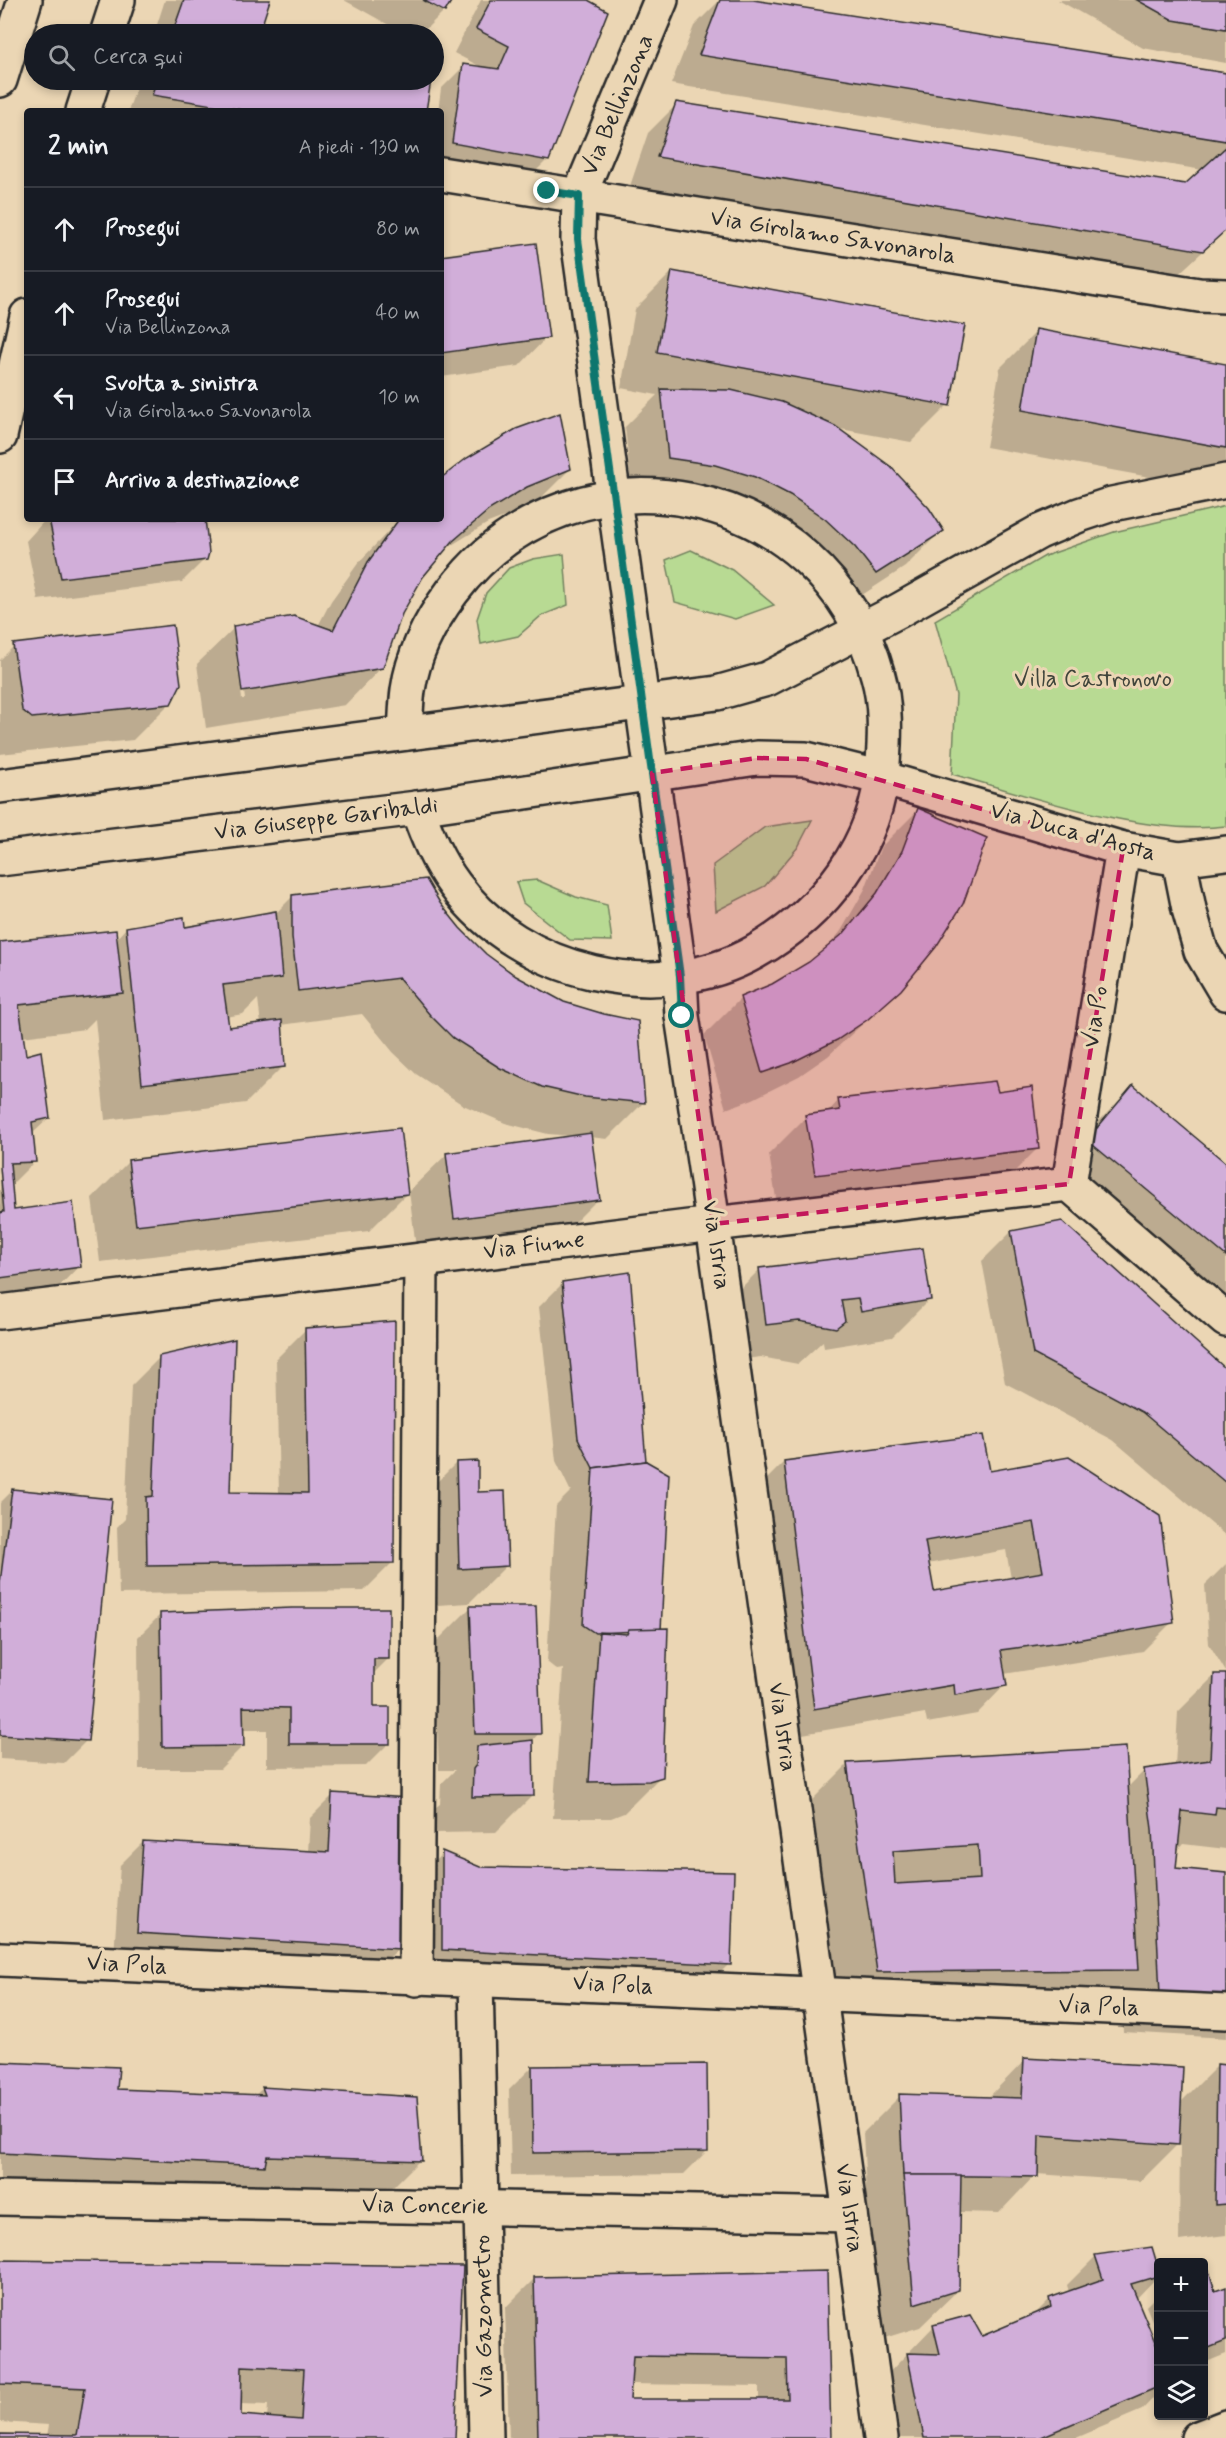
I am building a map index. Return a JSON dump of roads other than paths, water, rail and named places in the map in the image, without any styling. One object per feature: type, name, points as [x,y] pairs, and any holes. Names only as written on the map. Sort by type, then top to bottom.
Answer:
[{"type":"street","points":[[0,80],[25,0]]},
{"type":"street","points":[[110,24],[118,0]]},
{"type":"street","name":"Via Bellinzona","points":[[642,703],[578,239],[579,196],[661,0]]},
{"type":"street","points":[[84,108],[90,90]]},
{"type":"street","name":"Via Girolamo Savonarola","points":[[444,174],[1199,295],[1226,296]]},
{"type":"street","points":[[0,435],[24,329]]},
{"type":"street","points":[[0,786],[717,693],[767,680],[898,611],[1039,532],[1079,515],[1112,504],[1226,481]]},
{"type":"street","points":[[405,734],[408,688],[420,648],[439,609],[465,575],[496,545],[532,522],[572,506],[612,497],[656,494],[699,500],[739,514],[768,530],[811,561],[840,593],[861,631],[879,678],[885,728],[882,778],[873,814],[858,850],[838,881],[813,910],[783,934],[751,954],[716,968],[680,976],[638,978],[596,974],[556,962],[519,943],[486,919],[457,888],[434,854],[417,808]]},
{"type":"street","name":"Via Istria","points":[[642,703],[680,976],[682,1016],[713,1224],[881,2438]]},
{"type":"street","name":"Via Giuseppe Garibaldi","points":[[0,860],[417,808],[757,758],[806,759],[882,778]]},
{"type":"street","name":"Via Duca d'Aosta","points":[[882,778],[1123,849],[1179,859],[1226,853]]},
{"type":"street","name":"Via Po","points":[[1069,1184],[1123,849]]},
{"type":"street","points":[[1179,859],[1189,909],[1202,951],[1226,993]]},
{"type":"street","points":[[1069,1184],[1226,1320]]},
{"type":"street","name":"Via Fiume","points":[[0,1312],[713,1224],[1069,1184]]},
{"type":"street","points":[[416,1979],[421,1260]]},
{"type":"street","name":"Via Pola","points":[[0,1959],[416,1979],[476,1979],[1226,2012]]},
{"type":"street","name":"Via Gazometro","points":[[476,1979],[486,2438]]},
{"type":"street","name":"Via Concerie","points":[[0,2198],[850,2215]]},
{"type":"street","points":[[1198,2438],[1226,2427]]},
{"type":"park label","name":"Villa Castronovo","points":[[1093,679]]}]
